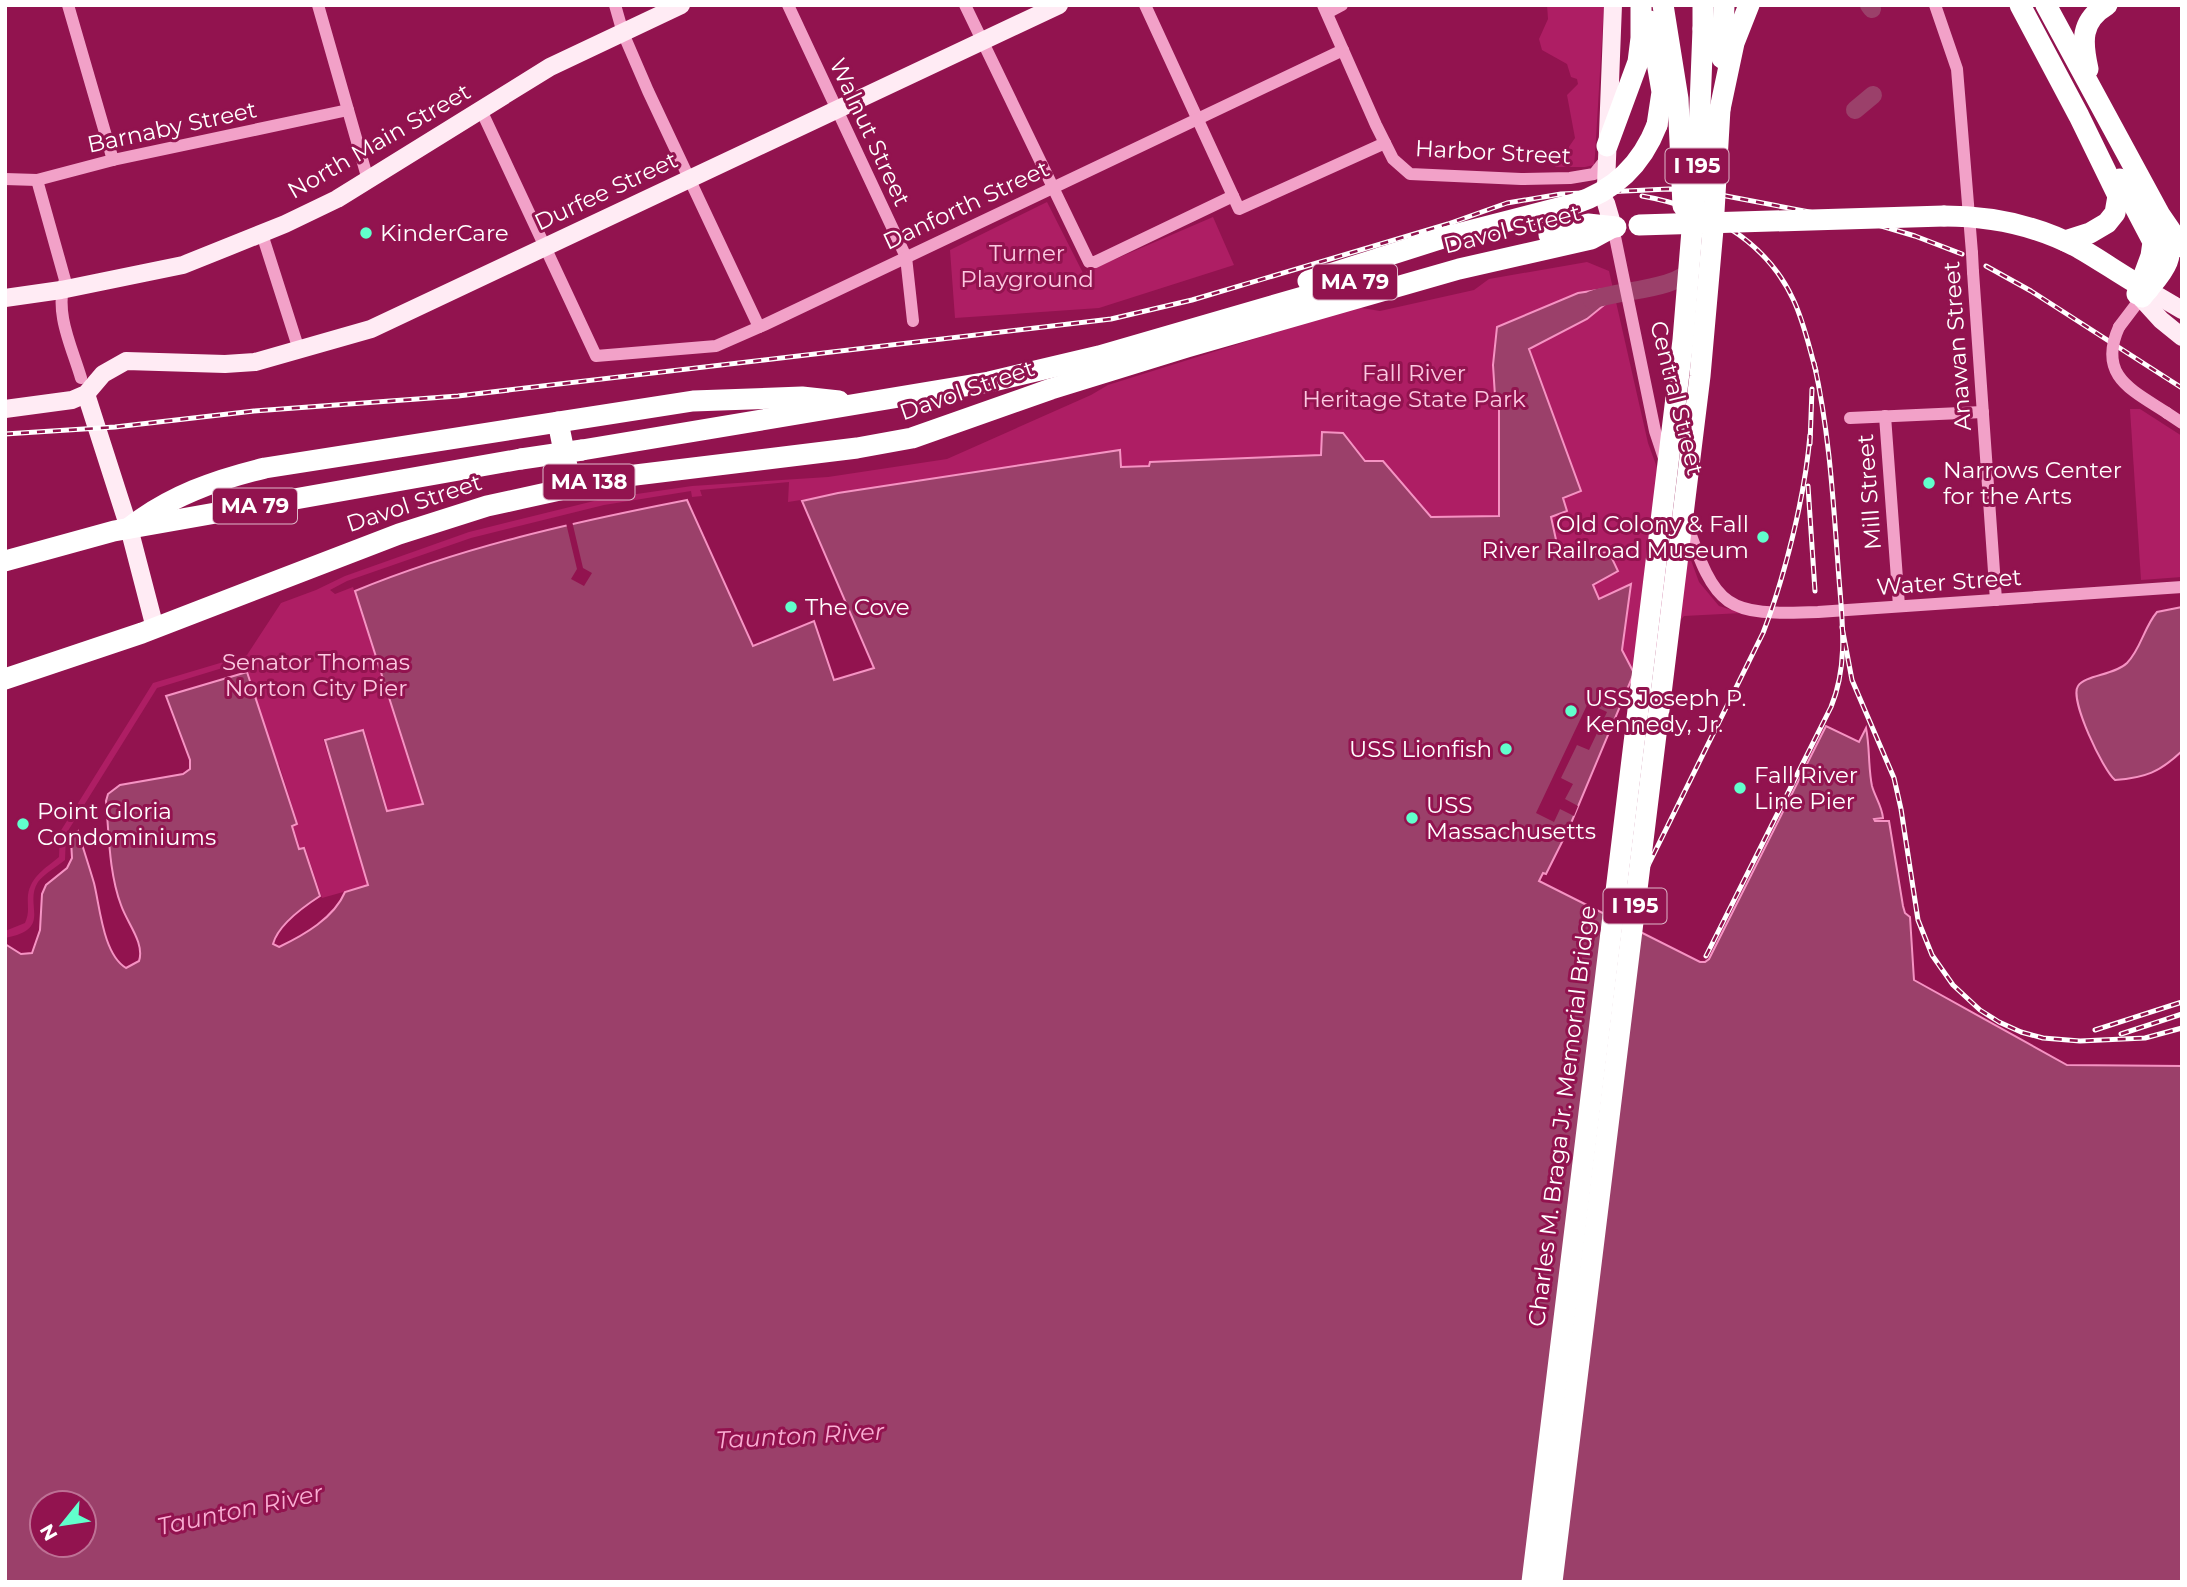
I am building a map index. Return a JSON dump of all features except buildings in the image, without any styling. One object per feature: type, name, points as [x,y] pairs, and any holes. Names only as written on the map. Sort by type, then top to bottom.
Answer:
[{"type":"highway","points":[[1607,152],[1638,62],[1641,5]]},
{"type":"highway","points":[[1099,356],[1148,334],[1446,237],[1574,204],[1612,186],[1628,172],[1648,147],[1657,125],[1662,92],[1649,5]]},
{"type":"highway","points":[[1662,5],[1679,115],[1687,303]]},
{"type":"highway","name":"I 195","points":[[1703,5],[1721,30]]},
{"type":"highway","name":"I 195","points":[[1721,30],[1724,5]]},
{"type":"highway","points":[[1721,30],[1749,5]]},
{"type":"highway","points":[[2020,5],[2113,183],[2118,201],[2112,219],[2102,228],[2065,241]]},
{"type":"highway","points":[[2046,5],[2160,215],[2182,247]]},
{"type":"highway","points":[[2096,98],[2082,41],[2089,20],[2107,5]]},
{"type":"highway","name":"Charles M. Braga Jr. Memorial Bridge","points":[[1531,1582],[1687,303],[1697,169],[1721,30]]},
{"type":"highway","name":"Charles M. Braga Jr. Memorial Bridge","points":[[1552,1582],[1700,376],[1713,229],[1720,109],[1721,30]]},
{"type":"highway","points":[[2079,116],[2115,169],[2151,236],[2153,250],[2139,296]]},
{"type":"highway","points":[[2139,296],[2163,270],[2170,255],[2169,238],[2160,215]]},
{"type":"highway","name":"MA 79","points":[[1614,227],[1967,216],[2017,223],[2065,241],[2119,274],[2139,296]]},
{"type":"highway","name":"Davol Street","points":[[5,561],[129,528],[521,459],[957,389],[1099,356],[1462,254],[1588,224],[1614,227]]},
{"type":"highway","name":"Davol Street","points":[[5,679],[155,628],[416,527],[487,506],[571,486],[673,468],[893,442],[929,433],[1051,389],[1187,346],[1459,269],[1591,239],[1614,227]]},
{"type":"highway","points":[[129,528],[153,510],[191,490],[265,468],[693,401],[802,397],[867,404]]},
{"type":"highway","points":[[558,422],[571,486]]},
{"type":"main road","name":"North Main Street","points":[[5,298],[61,290],[183,265],[262,234],[337,199],[550,66],[681,5]]},
{"type":"main road","name":"Durfee Street","points":[[84,386],[126,361],[239,364],[256,362],[371,329],[1059,5]]},
{"type":"main road","name":"Central Street","points":[[1613,5],[1606,194],[1614,227]]},
{"type":"main road","points":[[2139,296],[2182,310]]},
{"type":"main road","points":[[2139,296],[2161,320],[2182,337]]},
{"type":"main road","points":[[5,409],[72,400],[84,386]]},
{"type":"main road","points":[[84,386],[129,528],[155,628]]},
{"type":"street","points":[[68,5],[113,160]]},
{"type":"street","points":[[334,5],[319,7],[368,180]]},
{"type":"street","points":[[615,5],[623,33],[688,180],[759,327]]},
{"type":"street","name":"Walnut Street","points":[[788,5],[906,257],[913,321]]},
{"type":"street","points":[[965,5],[1088,261],[1096,262],[1233,196]]},
{"type":"street","points":[[1144,5],[1239,209],[1385,142],[1325,9],[1342,5]]},
{"type":"street","name":"Anawan Street","points":[[1935,5],[1957,69],[1996,600]]},
{"type":"street","name":"Danforth Street","points":[[545,247],[596,356],[716,345],[1343,50]]},
{"type":"street","name":"Barnaby Street","points":[[5,180],[37,180],[113,160],[348,110]]},
{"type":"street","points":[[481,110],[545,247]]},
{"type":"street","name":"Harbor Street","points":[[1385,142],[1394,159],[1410,174],[1521,179],[1570,178],[1594,174],[1607,152]]},
{"type":"street","points":[[37,180],[65,281],[61,290],[61,313],[84,386]]},
{"type":"street","name":"Central Street","points":[[1614,227],[1656,431],[1702,567],[1712,586],[1723,597]]},
{"type":"street","points":[[262,234],[299,350]]},
{"type":"street","points":[[2139,296],[2119,327],[2112,352],[2113,365],[2118,377],[2131,390],[2182,423]]},
{"type":"street","points":[[1850,418],[1983,412]]},
{"type":"street","name":"Mill Street","points":[[1885,416],[1899,606]]},
{"type":"street","name":"Water Street","points":[[1723,597],[1740,608],[1777,613],[2182,587]]},
{"type":"green space","points":[[1547,5],[1604,5],[1594,165],[1555,167],[1575,138],[1567,95],[1578,84],[1577,79],[1571,77],[1567,64],[1542,50],[1539,39],[1548,19]]},
{"type":"green space","name":"Turner Playground","points":[[1047,202],[1083,273],[1213,217],[1234,265],[1099,308],[955,318],[950,250]]},
{"type":"green space","name":"Fall River Heritage State Park","points":[[1587,262],[1609,271],[1648,443],[1699,582],[1719,606],[1742,613],[1684,616],[1634,673],[1622,650],[1630,585],[1599,599],[1593,585],[1560,558],[1551,517],[1563,498],[1581,491],[1529,348],[1587,319],[1609,301],[1497,327],[1493,365],[1495,396],[1499,396],[1499,516],[1431,517],[1383,461],[1365,461],[1342,433],[1322,433],[1321,455],[1150,462],[1150,466],[1121,468],[1120,450],[788,502],[789,482],[700,490],[702,496],[692,497],[691,491],[604,505],[471,538],[347,581],[330,590],[335,594],[353,587],[422,804],[388,810],[364,729],[323,739],[368,885],[322,898],[305,847],[300,848],[293,826],[298,824],[279,764],[276,764],[247,668],[252,659],[157,688],[66,834],[65,860],[38,882],[33,899],[33,922],[29,929],[5,938],[5,931],[25,923],[32,883],[59,857],[60,832],[153,683],[247,655],[281,603],[345,576],[469,532],[602,499],[692,486],[828,477],[947,459],[1108,385],[1356,307],[1380,311],[1474,290],[1489,279]]},
{"type":"green space","points":[[2130,409],[2140,409],[2182,436],[2182,577],[2141,580]]},
{"type":"water","name":"Taunton River","points":[[1612,288],[1614,299],[1587,319],[1529,349],[1581,491],[1563,498],[1567,511],[1551,517],[1560,558],[1609,552],[1618,571],[1593,585],[1599,599],[1631,584],[1622,650],[1634,673],[1569,828],[1546,874],[1543,873],[1539,881],[1700,962],[1705,962],[1709,959],[1826,726],[1859,742],[1866,728],[1872,786],[1883,818],[1874,819],[1889,821],[1903,906],[1910,917],[1914,980],[2067,1065],[2182,1066],[2182,1582],[5,1582],[5,944],[21,954],[32,953],[40,930],[42,894],[46,885],[67,868],[72,858],[71,840],[78,831],[112,952],[126,968],[139,961],[138,940],[121,905],[114,880],[106,801],[108,794],[120,785],[183,774],[190,769],[190,760],[166,696],[247,672],[297,824],[292,826],[299,849],[304,848],[320,896],[299,911],[280,930],[273,944],[279,947],[326,918],[345,892],[368,885],[325,740],[363,730],[387,811],[423,804],[355,591],[436,561],[519,537],[687,500],[753,646],[814,621],[834,680],[874,668],[802,501],[838,493],[1120,450],[1121,467],[1149,466],[1150,462],[1321,455],[1322,432],[1343,433],[1365,461],[1383,461],[1431,517],[1499,516],[1499,397],[1495,396],[1493,365],[1497,327],[1578,293]]},
{"type":"water","points":[[2182,607],[2182,751],[2152,773],[2115,780],[2096,749],[2083,719],[2078,705],[2078,686],[2087,679],[2122,667],[2136,651],[2157,612]]},
{"type":"pier","points":[[572,521],[583,568],[592,573],[584,586],[571,579],[577,569],[566,523]]},
{"type":"pier","points":[[1588,703],[1607,712],[1589,750],[1577,745],[1561,778],[1573,784],[1565,799],[1578,806],[1574,816],[1560,809],[1554,822],[1536,813]]},
{"type":"waterway","points":[[1869,5],[1872,9]]},
{"type":"waterway","points":[[1855,110],[1873,95]]},
{"type":"waterway","points":[[1592,300],[1662,285],[1687,274],[1696,266]]},
{"type":"railway","points":[[5,434],[115,427],[254,411],[458,396],[1111,319],[1192,300],[1448,224],[1507,203],[1561,194],[1669,189],[1705,192],[1878,225],[1962,254]]},
{"type":"railway","points":[[1642,196],[1688,208],[1710,218],[1731,229],[1766,259],[1793,299],[1816,371]]},
{"type":"railway","points":[[1986,266],[2031,291],[2182,388]]},
{"type":"railway","points":[[1706,956],[1831,707],[1841,672],[1842,619],[1832,489],[1827,438],[1814,363]]},
{"type":"railway","points":[[1810,444],[1812,389]]},
{"type":"railway","points":[[1632,898],[1763,633],[1793,536],[1804,484],[1810,435]]},
{"type":"railway","points":[[1808,486],[1815,591]]},
{"type":"railway","points":[[1842,627],[1852,680],[1894,778],[1918,920],[1932,955],[1953,985],[1980,1010],[1999,1022],[2043,1038],[2080,1041],[2145,1038],[2182,1028]]},
{"type":"railway","points":[[2095,1030],[2182,1002]]},
{"type":"railway","points":[[2121,1034],[2182,1014]]},
{"type":"place","name":"KinderCare","points":[[366,233]]},
{"type":"place","name":"Narrows Center for the Arts","points":[[1929,483]]},
{"type":"place","name":"Old Colony & Fall River Railroad Museum","points":[[1763,537]]},
{"type":"place","name":"The Cove","points":[[791,607]]},
{"type":"place","name":"USS Joseph P. Kennedy, Jr.","points":[[1571,711]]},
{"type":"place","name":"USS Lionfish","points":[[1506,749]]},
{"type":"place","name":"Fall River Line Pier","points":[[1740,788]]},
{"type":"place","name":"USS Massachusetts","points":[[1412,818]]},
{"type":"place","name":"Point Gloria Condominiums","points":[[23,824]]},
{"type":"park label","name":"Senator Thomas Norton City Pier","points":[[316,675]]}]
